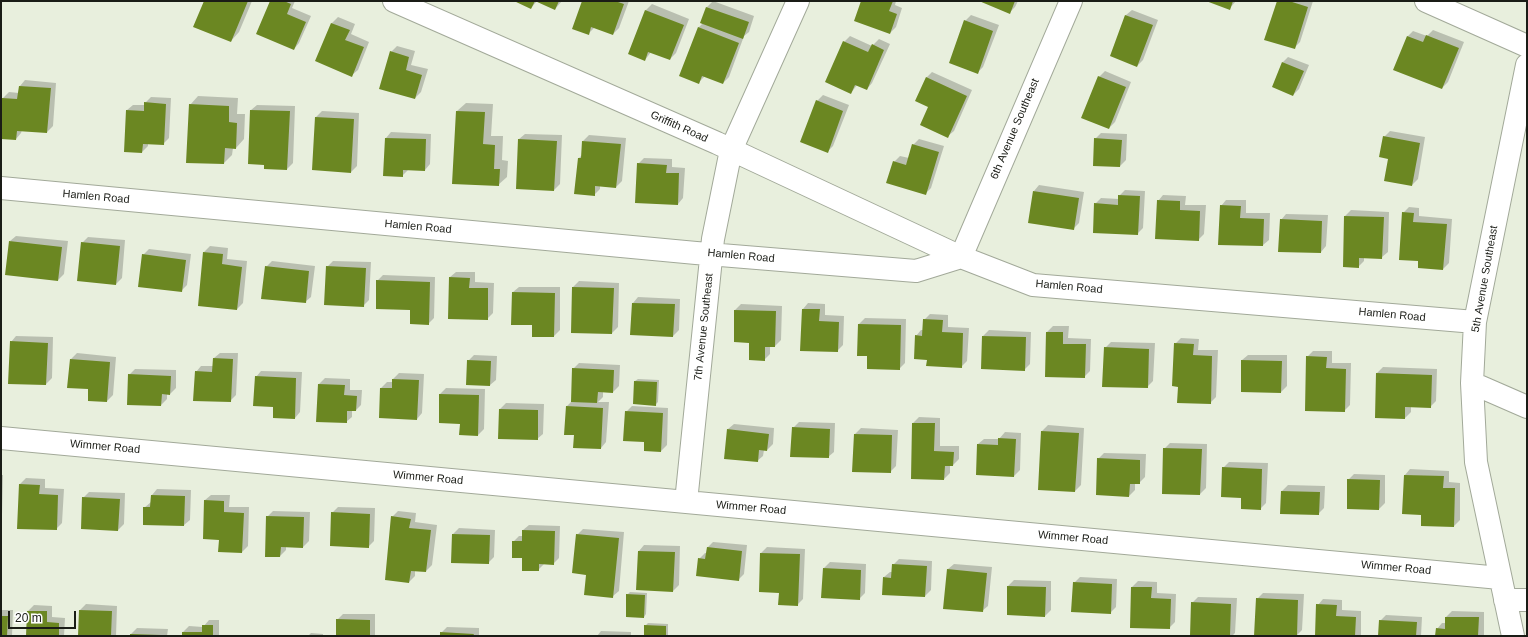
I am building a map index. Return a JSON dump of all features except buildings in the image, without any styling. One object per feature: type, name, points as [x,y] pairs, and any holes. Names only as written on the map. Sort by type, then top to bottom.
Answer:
[{"type":"street","name":"Griffith Road","points":[[394,1],[731,150],[961,257]]},
{"type":"street","name":"7th Avenue Southeast","points":[[686,502],[713,239],[731,150],[798,1]]},
{"type":"street","name":"6th Avenue Southeast","points":[[961,257],[1071,1]]},
{"type":"street","points":[[1426,1],[1527,46]]},
{"type":"street","name":"5th Avenue Southeast","points":[[1513,636],[1476,462],[1472,383],[1475,322],[1527,65]]},
{"type":"street","name":"Hamlen Road","points":[[1,188],[712,254],[916,271],[961,257],[1033,285],[1475,322]]},
{"type":"street","points":[[1472,383],[1527,407]]},
{"type":"street","name":"Wimmer Road","points":[[1,438],[1500,578]]},
{"type":"street","points":[[1505,600],[1527,600]]}]
